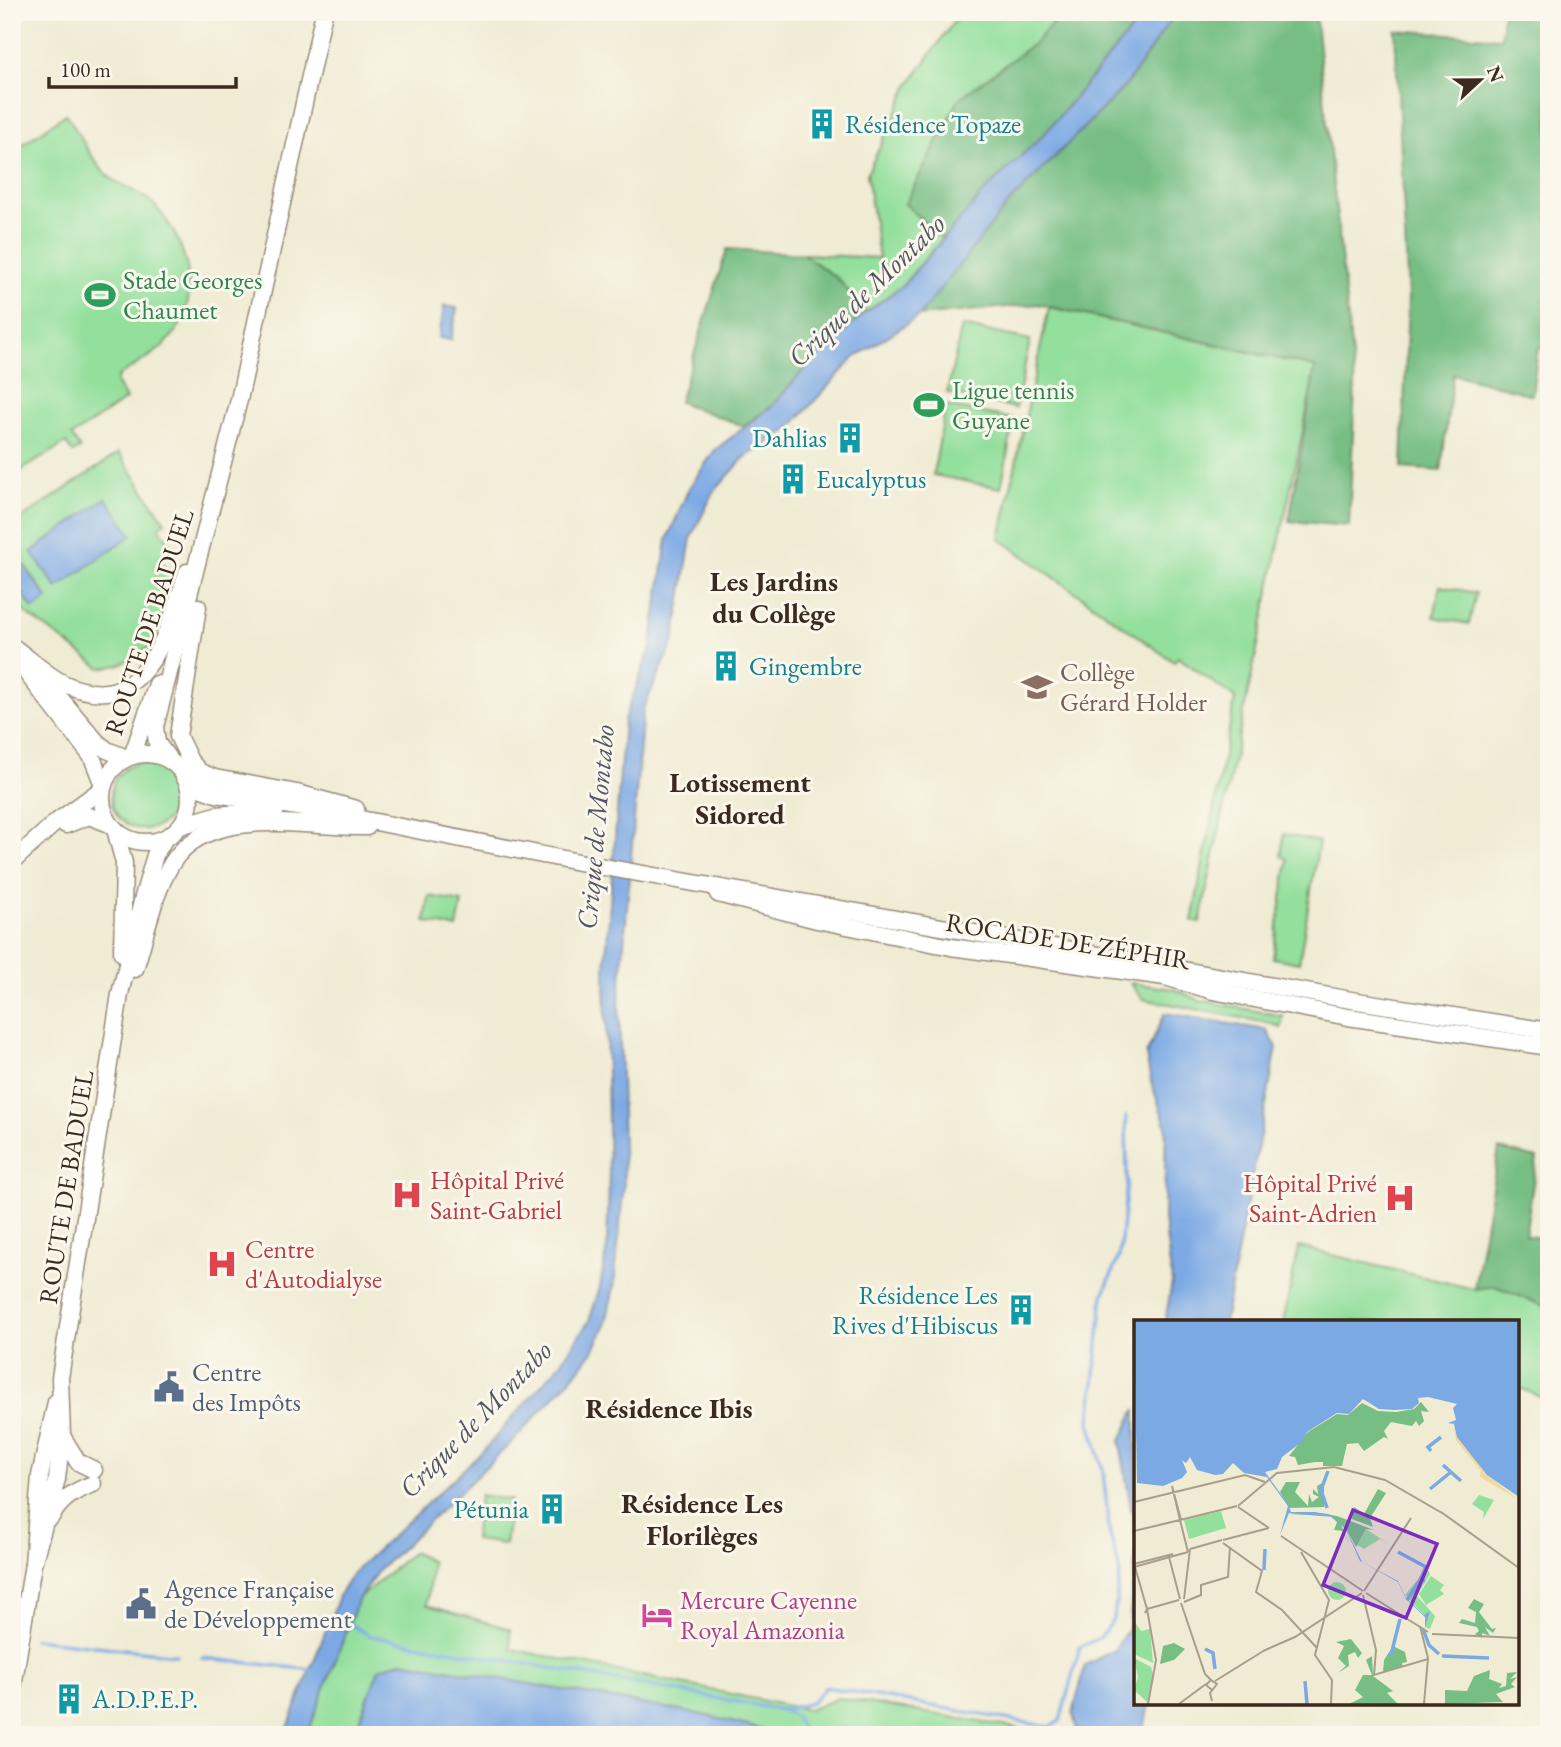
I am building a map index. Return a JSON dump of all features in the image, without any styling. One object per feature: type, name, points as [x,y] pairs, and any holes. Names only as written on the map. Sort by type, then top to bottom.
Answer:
[{"type":"main road","name":"ROUTE DE BADUEL","points":[[171,762],[157,743],[155,727],[239,400],[324,12]]},
{"type":"main road","name":"ROUTE DE BADUEL","points":[[130,757],[212,504]]},
{"type":"main road","points":[[14,655],[64,684],[88,691],[116,689],[142,675],[153,662],[166,635],[198,537],[212,504]]},
{"type":"main road","points":[[212,504],[178,729],[181,748],[200,772],[215,778],[331,801],[377,815],[397,826]]},
{"type":"main road","points":[[12,863],[81,817],[95,817],[139,842],[165,838],[180,826],[190,797],[184,777],[171,762],[159,756],[130,757],[107,750],[97,742],[53,687],[14,655]]},
{"type":"main road","points":[[14,655],[92,757],[103,787],[102,807],[112,827]]},
{"type":"main road","points":[[12,863],[55,823],[103,787],[115,766],[130,757]]},
{"type":"main road","name":"ROCADE DE ZÉPHIR","points":[[184,777],[199,788],[216,794],[310,809],[634,872],[1351,1000],[1549,1031]]},
{"type":"main road","name":"ROCADE DE ZÉPHIR","points":[[180,826],[216,815],[310,809]]},
{"type":"main road","points":[[114,1028],[163,882],[184,846],[213,830],[290,822],[330,827],[397,826]]},
{"type":"main road","name":"ROUTE DE BADUEL","points":[[112,827],[122,853],[125,892],[120,994]]},
{"type":"main road","name":"ROUTE DE BADUEL","points":[[12,1693],[33,1564],[41,1469],[60,1388],[120,994],[155,855],[165,838]]},
{"type":"main road","name":"ROCADE DE ZÉPHIR","points":[[666,877],[742,903],[951,947],[1165,978],[1213,992],[1348,1017],[1549,1047]]},
{"type":"main road","name":"ROUTE DE BADUEL","points":[[33,1564],[57,1479],[62,1436],[60,1388]]},
{"type":"main road","points":[[46,1525],[58,1505],[94,1477],[78,1462],[62,1436]]},
{"type":"green space","points":[[961,12],[1062,12],[1036,42],[960,98],[905,204],[942,239],[902,286],[866,312],[838,279],[803,254],[879,258],[867,174],[910,83]]},
{"type":"green space","points":[[1062,12],[1146,12],[1046,132],[942,239],[905,204],[960,98],[1036,42]]},
{"type":"green space","points":[[1176,12],[1315,12],[1355,385],[1349,526],[1289,521],[1315,367],[1038,304],[919,316],[1008,204],[1126,85]]},
{"type":"green space","points":[[1503,12],[1549,12],[1549,349],[1538,348],[1532,395],[1453,374],[1441,471],[1402,468],[1408,297],[1395,30],[1501,38]]},
{"type":"green space","name":"Stade Georges Chaumet","points":[[66,114],[102,170],[151,202],[168,223],[184,257],[189,293],[186,311],[178,328],[166,343],[117,377],[117,384],[126,399],[72,436],[80,449],[73,453],[66,443],[12,476],[12,152]]},
{"type":"green space","points":[[727,249],[803,254],[838,279],[866,312],[808,365],[772,406],[743,426],[679,402]]},
{"type":"green space","points":[[1049,307],[1316,367],[1200,922],[1192,921],[1235,698],[1178,657],[1174,662],[1000,539]]},
{"type":"green space","points":[[962,326],[1030,340],[1016,408],[947,393]]},
{"type":"green space","points":[[946,406],[1014,419],[1001,488],[933,475]]},
{"type":"green space","points":[[119,453],[165,522],[159,527],[171,545],[159,558],[168,570],[172,571],[167,605],[151,647],[119,665],[101,668],[12,603],[12,525]]},
{"type":"green space","points":[[1440,586],[1476,593],[1469,624],[1434,617]]},
{"type":"green space","points":[[144,763],[157,766],[167,773],[174,783],[177,796],[174,809],[167,819],[157,826],[144,829],[131,826],[121,819],[114,809],[111,796],[114,783],[121,773],[131,766]]},
{"type":"green space","points":[[1284,834],[1319,842],[1299,963],[1273,958],[1288,859],[1281,856]]},
{"type":"green space","points":[[429,896],[462,902],[457,928],[425,922]]},
{"type":"green space","points":[[1130,983],[1174,989],[1199,1000],[1283,1016],[1281,1028],[1273,1024],[1143,999]]},
{"type":"green space","points":[[1499,1149],[1537,1158],[1525,1235],[1549,1240],[1549,1308],[1495,1286],[1474,1289]]},
{"type":"green space","points":[[1299,1247],[1473,1289],[1495,1286],[1549,1308],[1549,1369],[1543,1398],[1519,1388],[1519,1320],[1283,1320]]},
{"type":"green space","points":[[480,1495],[511,1500],[505,1544],[474,1540]]},
{"type":"green space","points":[[413,1552],[432,1562],[427,1605],[510,1629],[511,1649],[809,1710],[838,1698],[1058,1735],[772,1735],[768,1731],[703,1715],[401,1661],[379,1669],[354,1735],[307,1735],[359,1598]]},
{"type":"water","points":[[1146,12],[1176,12],[1126,85],[1008,204],[919,316],[854,358],[788,430],[744,458],[713,493],[691,538],[674,641],[643,709],[619,1006],[624,1183],[614,1287],[605,1327],[593,1351],[577,1372],[515,1439],[378,1571],[359,1598],[307,1735],[285,1735],[340,1594],[353,1573],[485,1449],[561,1363],[589,1321],[600,1287],[607,1248],[609,1181],[605,969],[624,720],[651,647],[667,540],[689,488],[715,450],[772,406],[808,365],[866,312],[902,286],[985,191],[1046,132]]},
{"type":"water","points":[[444,306],[457,308],[451,340],[439,338]]},
{"type":"water","points":[[106,498],[132,535],[57,588],[31,552]]},
{"type":"water","points":[[23,563],[48,599],[33,609],[12,578],[12,570]]},
{"type":"water","points":[[1165,1013],[1266,1030],[1277,1047],[1224,1320],[1165,1320],[1172,1282],[1164,1219],[1166,1125],[1151,1082],[1146,1055]]},
{"type":"water","points":[[1134,1413],[1134,1526],[1120,1442]]},
{"type":"water","points":[[1134,1571],[1134,1705],[1149,1705],[1143,1735],[1078,1735],[1073,1714],[1085,1665],[1115,1650],[1129,1626]]},
{"type":"water","points":[[401,1661],[703,1715],[768,1731],[772,1735],[354,1735],[379,1669]]},
{"type":"waterway","points":[[782,1710],[811,1703],[826,1687],[1050,1727],[1060,1721],[1080,1647],[1101,1637],[1114,1617],[1120,1572],[1109,1530],[1103,1470],[1090,1422],[1103,1295],[1119,1256],[1127,1183],[1126,1117]]},
{"type":"waterway","points":[[347,1623],[371,1636],[782,1710],[795,1716],[805,1735]]},
{"type":"waterway","points":[[34,1639],[176,1655]]},
{"type":"waterway","points":[[202,1658],[314,1670]]},
{"type":"place","name":"Résidence Topaze","points":[[822,124]]},
{"type":"place","name":"Stade Georges Chaumet","points":[[100,295]]},
{"type":"place","name":"Ligue tennis Guyane","points":[[929,405]]},
{"type":"place","name":"Dahlias","points":[[850,438]]},
{"type":"place","name":"Eucalyptus","points":[[793,479]]},
{"type":"place","name":"Gingembre","points":[[726,666]]},
{"type":"place","name":"Collège Gérard Holder","points":[[1037,687]]},
{"type":"place","name":"Hôpital Privé Saint-Gabriel","points":[[407,1195]]},
{"type":"place","name":"Hôpital Privé Saint-Adrien","points":[[1400,1198]]},
{"type":"place","name":"Centre d'Autodialyse","points":[[222,1264]]},
{"type":"place","name":"Résidence Les Rives d'Hibiscus","points":[[1021,1310]]},
{"type":"place","name":"Centre des Impôts","points":[[169,1387]]},
{"type":"place","name":"Pétunia","points":[[552,1509]]},
{"type":"place","name":"Agence Française de Développement","points":[[141,1604]]},
{"type":"place","name":"Mercure Cayenne Royal Amazonia","points":[[657,1615]]},
{"type":"place","name":"A.D.P.E.P.","points":[[69,1699]]},
{"type":"district","name":"Les Jardins du Collège","points":[[774,597]]},
{"type":"district","name":"Lotissement Sidored","points":[[740,798]]},
{"type":"district","name":"Résidence Ibis","points":[[669,1408]]},
{"type":"district","name":"Résidence Les Florilèges","points":[[702,1519]]},
{"type":"water label","name":"Crique de Montabo","points":[[866,290]]},
{"type":"water label","name":"Crique de Montabo","points":[[595,827]]},
{"type":"water label","name":"Crique de Montabo","points":[[475,1419]]}]
